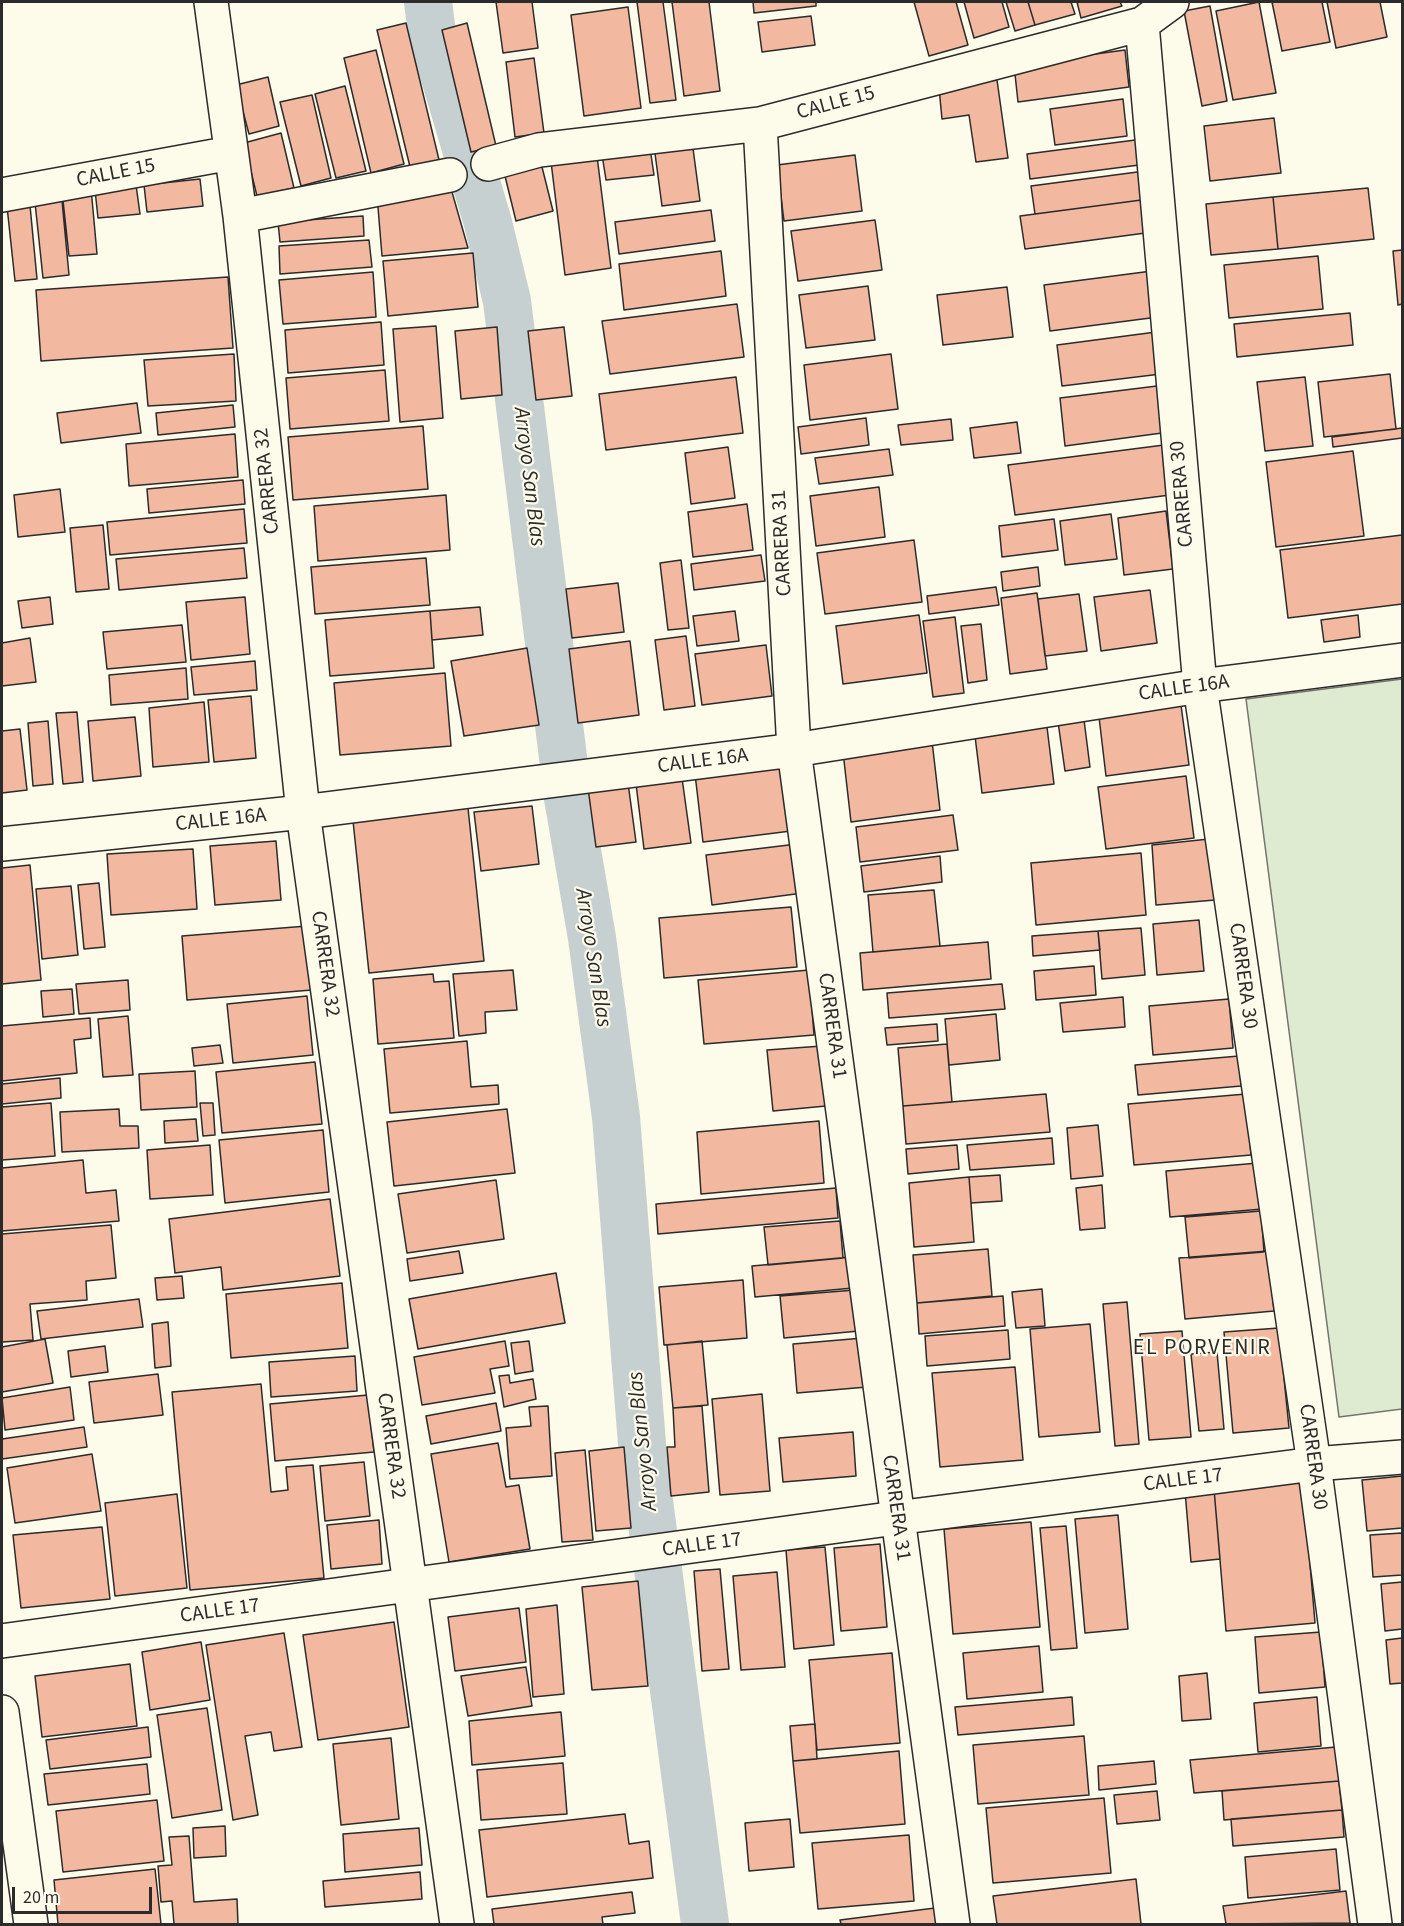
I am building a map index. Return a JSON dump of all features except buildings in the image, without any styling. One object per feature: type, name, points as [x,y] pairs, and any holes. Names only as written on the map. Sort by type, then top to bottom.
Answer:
[{"type":"street","name":"CARRERA 32","points":[[211,2],[240,216],[303,812],[457,1924]]},
{"type":"street","name":"CALLE 15","points":[[488,164],[539,150],[760,123],[1143,24],[1172,2]]},
{"type":"street","name":"CARRERA 30","points":[[1143,24],[1200,686],[1314,1464],[1374,1924]]},
{"type":"street","name":"CARRERA 31","points":[[760,123],[794,750],[896,1518],[953,1924]]},
{"type":"street","name":"CALLE 15","points":[[2,195],[231,153]]},
{"type":"street","points":[[240,216],[450,175]]},
{"type":"street","name":"CALLE 16A","points":[[2,844],[303,812],[794,750],[1200,686],[1402,660]]},
{"type":"street","name":"CALLE 17","points":[[2,1641],[896,1518],[1314,1464],[1402,1457]]},
{"type":"street","points":[[2,1712],[31,1924]]},
{"type":"green space","points":[[1402,679],[1402,1409],[1339,1417],[1246,699]]},
{"type":"waterway","name":"Arroyo San Blas","points":[[428,2],[432,33],[488,223],[507,301],[568,798],[592,938],[616,1117],[643,1456],[705,1924]]},
{"type":"district","name":"EL PORVENIR","points":[[1202,1349]]}]
